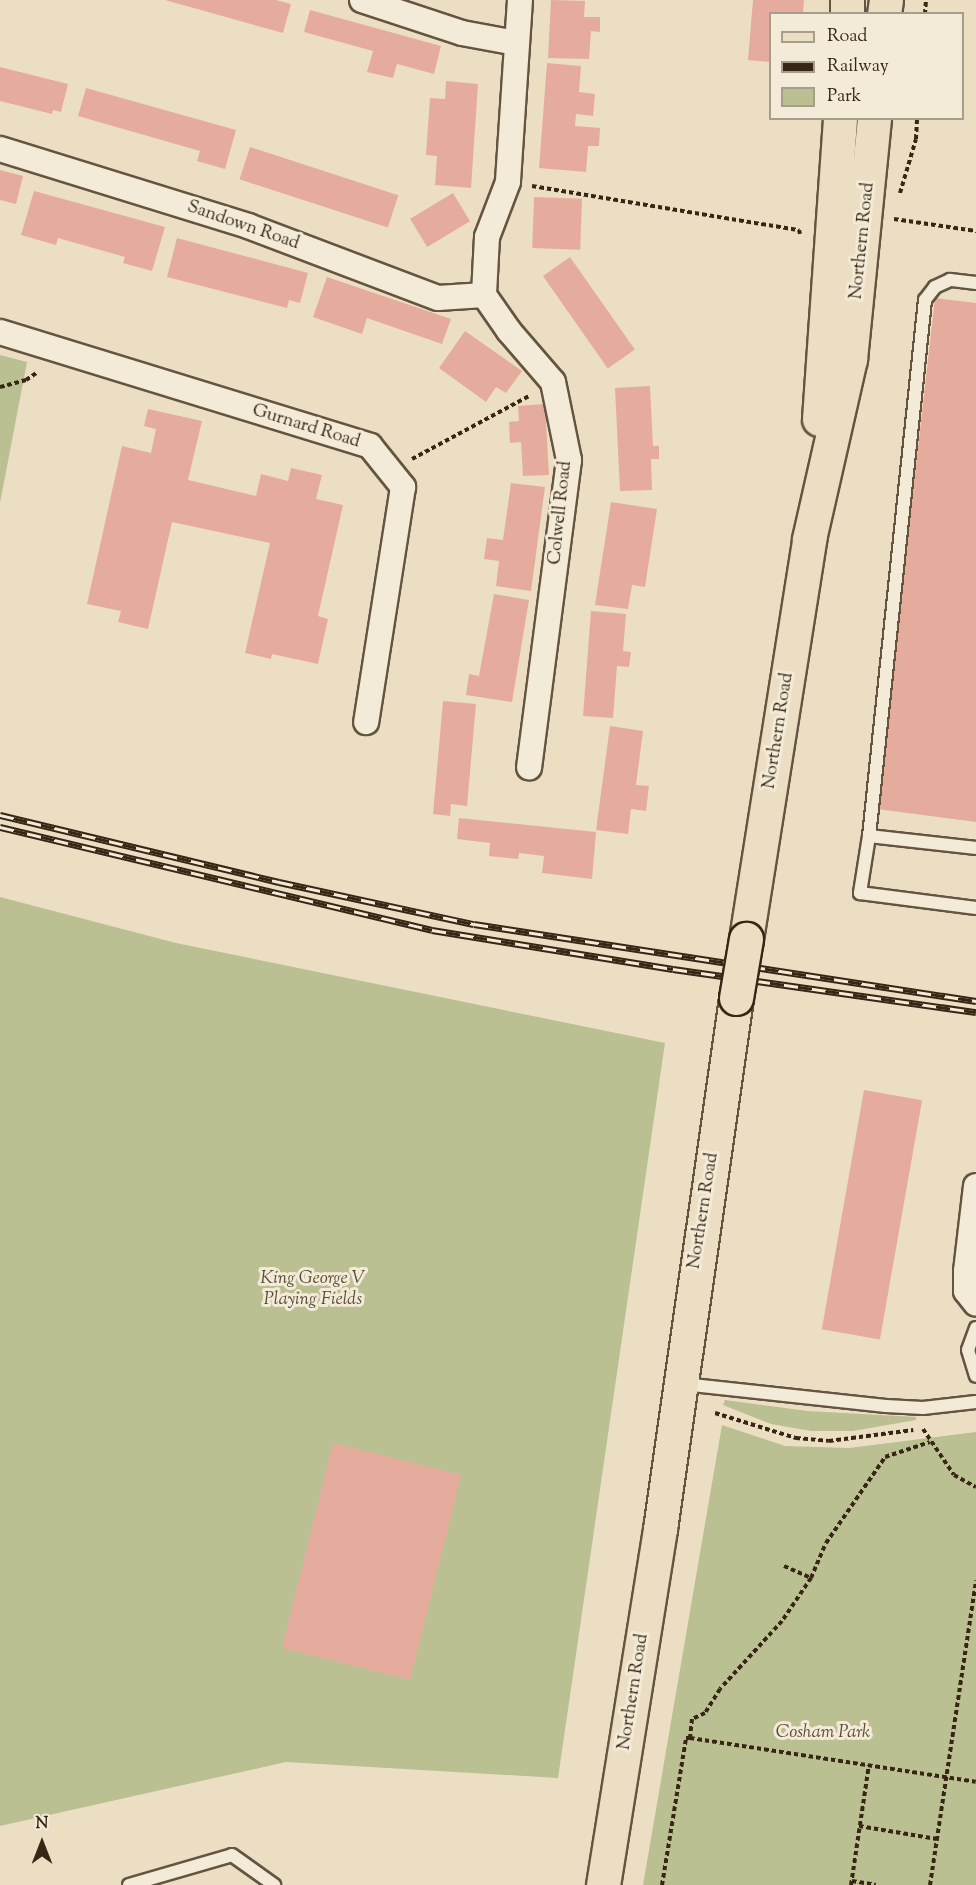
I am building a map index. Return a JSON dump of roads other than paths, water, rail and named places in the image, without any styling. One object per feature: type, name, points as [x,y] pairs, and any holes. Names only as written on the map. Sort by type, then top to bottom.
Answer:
[{"type":"main road","name":"Northern Road","points":[[809,538],[840,120]]},
{"type":"main road","name":"Northern Road","points":[[603,1885],[736,998],[809,538],[850,359],[874,120]]},
{"type":"street","points":[[362,0],[462,33],[516,43]]},
{"type":"street","points":[[484,295],[487,237],[508,182],[520,0]]},
{"type":"street","name":"Sandown Road","points":[[0,149],[248,226],[438,298],[484,295]]},
{"type":"street","name":"Colwell Road","points":[[484,295],[509,331],[553,382],[569,460],[529,767]]},
{"type":"street","name":"Gurnard Road","points":[[0,332],[370,447],[403,488],[366,722]]},
{"type":"street","points":[[976,1186],[966,1270],[966,1291],[976,1304]]},
{"type":"lane","points":[[976,283],[950,280],[934,287],[925,300],[869,836],[860,893],[976,908]]},
{"type":"lane","points":[[869,836],[976,848]]},
{"type":"lane","points":[[976,1328],[968,1350],[976,1376]]},
{"type":"lane","points":[[679,1383],[895,1407],[923,1408],[976,1402]]},
{"type":"lane","points":[[129,1885],[232,1855],[274,1885]]},
{"type":"railway","points":[[0,815],[279,882],[474,924],[976,1001]]},
{"type":"railway","points":[[0,827],[432,930],[673,969],[976,1012]]},
{"type":"park label","name":"King George V Playing Fields","points":[[313,1290]]},
{"type":"park label","name":"Cosham Park","points":[[823,1733]]}]
